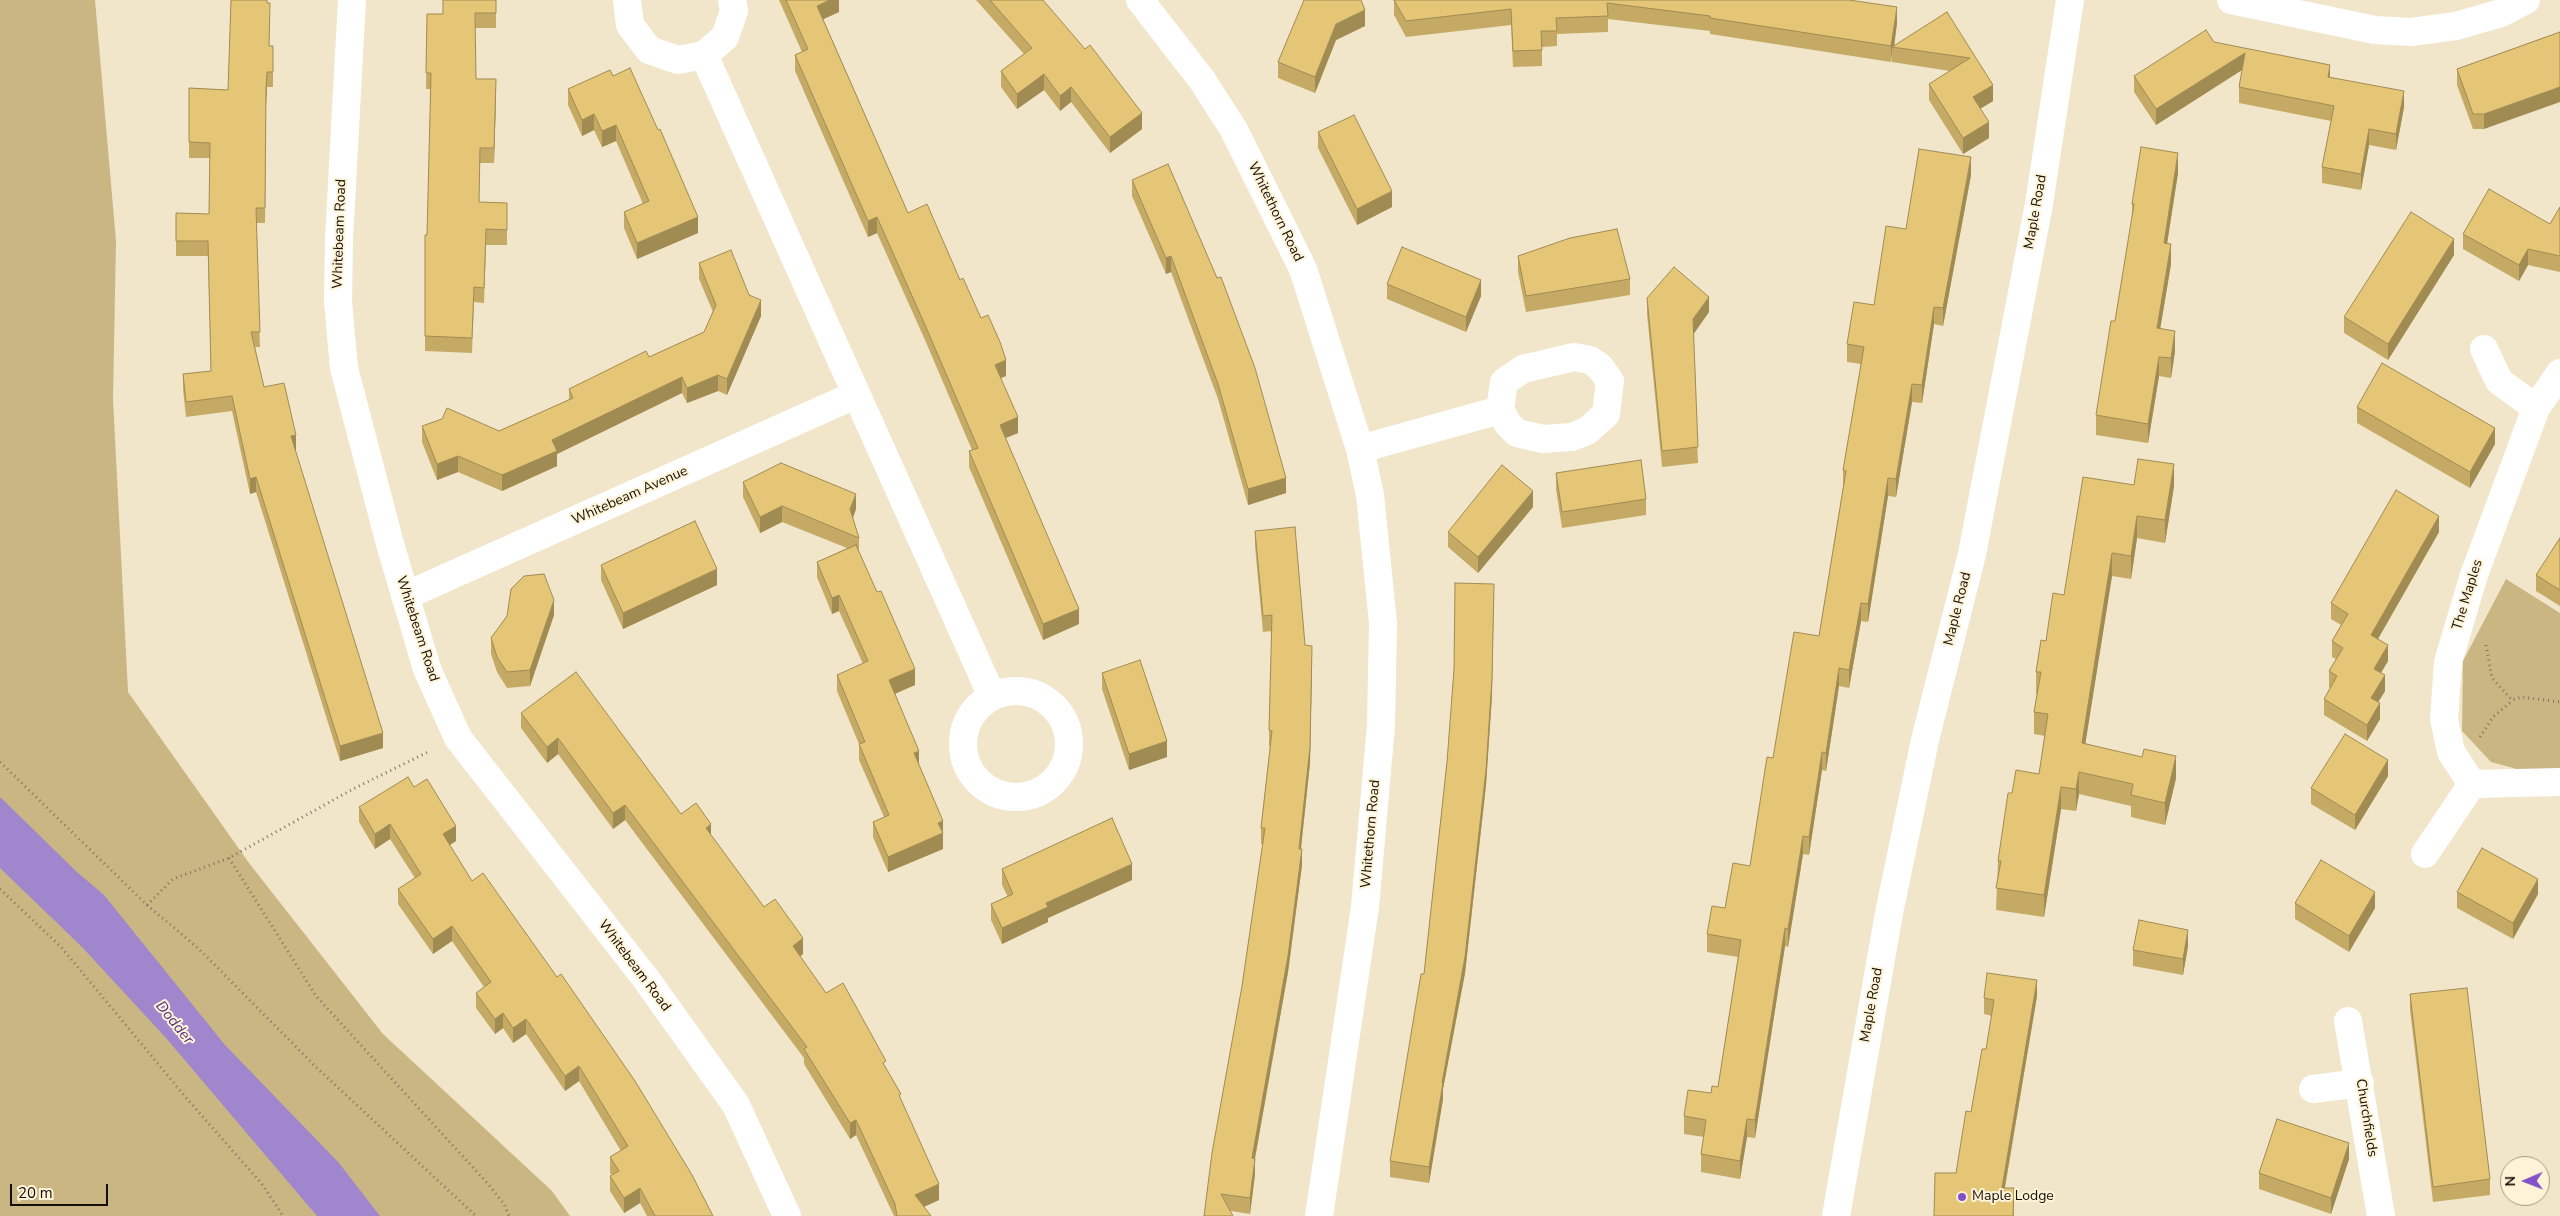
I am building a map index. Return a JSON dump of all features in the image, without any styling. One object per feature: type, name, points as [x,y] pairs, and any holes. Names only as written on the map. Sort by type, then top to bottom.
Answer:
[{"type":"street","name":"Whitebeam Road","points":[[352,0],[343,140],[338,302],[344,368],[405,596],[427,669],[458,738],[646,979],[731,1098],[787,1216]]},
{"type":"street","points":[[628,0],[630,26],[649,50],[678,60],[704,54],[725,36],[734,11],[732,0]]},
{"type":"street","name":"Maple Road","points":[[1836,1216],[1891,904],[1925,740],[1974,545],[2039,204],[2070,0]]},
{"type":"street","points":[[2231,0],[2374,30],[2411,32],[2456,26],[2501,13],[2526,0]]},
{"type":"street","name":"Whitethorn Road","points":[[1146,2],[1202,80],[1238,137],[1303,269],[1360,449],[1370,495],[1383,623],[1381,725],[1365,907],[1319,1216]]},
{"type":"street","points":[[704,54],[855,395],[992,696]]},
{"type":"street","points":[[2484,349],[2499,381],[2536,408]]},
{"type":"street","name":"The Maples","points":[[2472,784],[2451,752],[2444,719],[2448,662],[2474,574],[2536,408],[2560,373]]},
{"type":"street","name":"Whitebeam Avenue","points":[[405,596],[855,395]]},
{"type":"street","points":[[1360,449],[1500,410]]},
{"type":"street","points":[[2425,854],[2472,784],[2560,782]]},
{"type":"street","name":"Churchfields","points":[[2348,1021],[2381,1216]]},
{"type":"street","points":[[2313,1089],[2360,1083]]},
{"type":"path","points":[[2485,639],[2492,678],[2512,700]]},
{"type":"path","points":[[2472,784],[2476,745],[2493,717],[2512,700],[2522,697],[2560,702]]},
{"type":"path","points":[[147,905],[173,879],[229,858],[355,788],[458,738]]},
{"type":"path","points":[[0,762],[147,905],[198,948],[317,1068],[476,1216]]},
{"type":"path","points":[[229,858],[316,996],[489,1185],[504,1204],[509,1216]]},
{"type":"path","points":[[0,889],[62,948],[188,1100],[262,1184],[282,1216]]},
{"type":"shaded area","points":[[0,0],[95,0],[116,241],[113,399],[128,692],[249,863],[383,1034],[552,1191],[570,1216],[0,1216]]},
{"type":"shaded area","points":[[2506,579],[2560,613],[2560,768],[2528,772],[2491,762],[2462,731],[2463,661]]},
{"type":"water","name":"Dodder","points":[[0,797],[77,872],[104,895],[225,1045],[339,1163],[380,1216],[317,1216],[166,1038],[82,947],[0,868]]},
{"type":"building","points":[[231,0],[267,0],[267,3],[270,3],[269,46],[273,46],[273,72],[267,72],[266,90],[265,208],[256,208],[260,332],[251,332],[264,387],[284,383],[296,435],[291,436],[383,733],[340,746],[256,477],[250,479],[232,396],[186,402],[183,374],[211,371],[208,241],[176,241],[176,213],[209,214],[210,143],[189,142],[189,88],[228,90]]},
{"type":"building","points":[[443,0],[496,0],[496,13],[475,13],[476,79],[496,79],[494,148],[480,148],[479,202],[507,203],[507,230],[486,229],[484,288],[474,287],[472,338],[425,336],[425,235],[427,235],[431,73],[426,73],[427,14],[443,14]]},
{"type":"building","points":[[786,0],[830,0],[817,6],[908,213],[927,204],[960,280],[963,278],[981,318],[988,315],[1006,360],[995,365],[1018,417],[1000,425],[1079,609],[1043,624],[969,451],[978,448],[925,325],[877,217],[868,221],[795,55],[808,49]]},
{"type":"building","points":[[990,0],[1043,0],[1085,49],[1090,45],[1142,113],[1110,137],[1071,87],[1060,96],[1044,74],[1017,94],[1001,71],[1032,48]]},
{"type":"building","points":[[1304,0],[1361,0],[1365,10],[1336,24],[1315,77],[1278,62]]},
{"type":"building","points":[[1394,0],[1849,0],[1897,7],[1891,46],[1710,18],[1710,16],[1607,3],[1608,16],[1556,18],[1557,31],[1541,31],[1542,50],[1513,51],[1511,9],[1406,21]]},
{"type":"building","points":[[1947,12],[1993,85],[1973,97],[1989,122],[1963,138],[1929,84],[1970,58],[1892,47]]},
{"type":"building","points":[[2206,30],[2214,42],[2330,65],[2328,77],[2404,91],[2396,134],[2369,129],[2361,174],[2322,167],[2334,106],[2239,87],[2245,53],[2156,109],[2134,76]]},
{"type":"building","points":[[2560,32],[2560,87],[2484,114],[2473,114],[2457,69]]},
{"type":"building","points":[[630,68],[658,130],[660,129],[698,217],[637,243],[624,212],[649,201],[616,125],[602,131],[594,114],[582,120],[568,89],[610,70],[613,76]]},
{"type":"building","points":[[1354,115],[1392,191],[1357,209],[1318,132]]},
{"type":"building","points":[[2141,147],[2178,153],[2164,243],[2171,244],[2157,328],[2175,331],[2171,358],[2159,357],[2148,424],[2096,415],[2111,321],[2115,321],[2134,204],[2132,204]]},
{"type":"building","points":[[1919,149],[1971,157],[1943,308],[1934,307],[1922,385],[1912,384],[1896,479],[1888,478],[1868,604],[1861,603],[1849,670],[1839,668],[1826,753],[1822,752],[1809,837],[1803,836],[1788,929],[1785,928],[1755,1120],[1747,1119],[1740,1161],[1701,1154],[1706,1120],[1684,1116],[1688,1090],[1711,1093],[1712,1086],[1718,1087],[1741,940],[1707,934],[1712,906],[1725,908],[1733,863],[1750,866],[1767,757],[1773,758],[1794,632],[1819,636],[1846,471],[1843,470],[1864,347],[1847,344],[1854,302],[1874,305],[1886,226],[1906,229]]},
{"type":"building","points":[[1168,164],[1217,278],[1221,277],[1255,368],[1286,478],[1248,489],[1218,384],[1171,256],[1166,258],[1132,180]]},
{"type":"building","points":[[2489,189],[2550,224],[2560,207],[2560,256],[2528,249],[2519,265],[2463,234]]},
{"type":"building","points":[[2411,212],[2454,239],[2388,344],[2344,317]]},
{"type":"building","points":[[1617,229],[1630,279],[1526,296],[1518,256],[1570,238]]},
{"type":"building","points":[[1402,247],[1481,280],[1466,317],[1387,284]]},
{"type":"building","points":[[731,250],[749,295],[761,300],[727,379],[718,375],[687,388],[682,377],[552,440],[557,451],[502,475],[458,456],[437,464],[422,426],[442,419],[447,408],[499,431],[573,398],[569,389],[646,351],[649,357],[704,332],[716,305],[699,263]]},
{"type":"building","points":[[1674,267],[1709,297],[1693,319],[1698,447],[1662,451],[1647,298]]},
{"type":"building","points":[[2382,363],[2495,428],[2470,472],[2357,407]]},
{"type":"building","points":[[2138,459],[2174,464],[2165,520],[2137,516],[2131,556],[2112,553],[2082,743],[2142,757],[2144,749],[2176,756],[2165,803],[2131,795],[2133,784],[2079,772],[2076,789],[2061,787],[2044,895],[1996,888],[2001,861],[1998,861],[2008,793],[2012,793],[2016,770],[2039,774],[2048,714],[2034,712],[2041,672],[2036,672],[2041,640],[2046,641],[2053,593],[2064,595],[2083,477],[2134,485]]},
{"type":"building","points":[[1641,460],[1646,499],[1562,512],[1556,473]]},
{"type":"building","points":[[781,463],[856,494],[850,509],[859,538],[782,506],[760,517],[743,482]]},
{"type":"building","points":[[1502,465],[1533,491],[1478,557],[1448,532]]},
{"type":"building","points":[[2396,490],[2439,516],[2371,635],[2388,645],[2374,669],[2385,675],[2371,698],[2380,703],[2367,725],[2324,699],[2337,676],[2329,671],[2343,648],[2332,641],[2348,614],[2331,603]]},
{"type":"building","points":[[695,521],[717,569],[623,613],[601,565]]},
{"type":"building","points":[[1295,527],[1305,645],[1312,646],[1310,747],[1299,849],[1302,849],[1288,956],[1252,1158],[1255,1159],[1250,1198],[1221,1194],[1233,1216],[1204,1216],[1212,1153],[1242,986],[1265,828],[1261,828],[1272,731],[1269,730],[1272,615],[1263,616],[1255,531]]},
{"type":"building","points":[[2560,538],[2560,590],[2536,575]]},
{"type":"building","points":[[856,545],[877,592],[881,591],[915,669],[889,680],[919,751],[914,753],[943,821],[938,823],[943,833],[888,857],[873,822],[889,815],[859,744],[865,742],[837,675],[868,661],[839,595],[832,598],[817,562]]},
{"type":"building","points":[[544,574],[554,600],[530,670],[507,672],[497,657],[491,638],[507,616],[511,589],[524,576]]},
{"type":"building","points":[[1455,583],[1494,584],[1492,679],[1486,770],[1465,957],[1429,1167],[1390,1161],[1421,974],[1424,974],[1447,762],[1454,669]]},
{"type":"building","points":[[1140,660],[1167,741],[1129,754],[1102,673]]},
{"type":"building","points":[[576,672],[681,814],[696,803],[711,824],[706,828],[764,907],[775,899],[803,938],[793,946],[826,993],[843,983],[886,1061],[883,1063],[901,1094],[899,1095],[939,1184],[915,1195],[931,1216],[897,1216],[895,1204],[856,1120],[850,1123],[804,1049],[807,1047],[625,805],[613,813],[558,738],[547,747],[521,713]]},
{"type":"building","points":[[2345,734],[2388,760],[2355,815],[2311,788]]},
{"type":"building","points":[[408,777],[414,787],[427,779],[456,826],[443,834],[472,881],[483,873],[557,977],[561,974],[635,1081],[692,1175],[713,1216],[655,1216],[640,1188],[624,1198],[610,1176],[619,1171],[610,1157],[628,1146],[579,1066],[565,1076],[526,1019],[513,1028],[503,1013],[495,1019],[476,993],[491,982],[452,926],[433,939],[398,889],[421,874],[390,824],[375,834],[359,807]]},
{"type":"building","points":[[1112,818],[1132,864],[1046,903],[1048,907],[1002,928],[991,904],[1013,894],[1002,869]]},
{"type":"building","points":[[2482,848],[2538,879],[2513,923],[2457,892]]},
{"type":"building","points":[[2321,860],[2375,892],[2349,936],[2295,903]]},
{"type":"building","points":[[2139,920],[2188,930],[2183,959],[2133,950]]},
{"type":"building","points":[[1987,973],[2037,980],[2002,1188],[2014,1188],[2013,1216],[1934,1216],[1935,1173],[1956,1173],[1966,1111],[1971,1112],[1982,1049],[1986,1049],[1994,1000],[1984,998]]},
{"type":"building","points":[[2467,988],[2490,1179],[2433,1187],[2410,994]]},
{"type":"building","points":[[2277,1119],[2349,1143],[2331,1198],[2259,1173]]},
{"type":"place","name":"Maple Lodge","points":[[1962,1197]]}]
